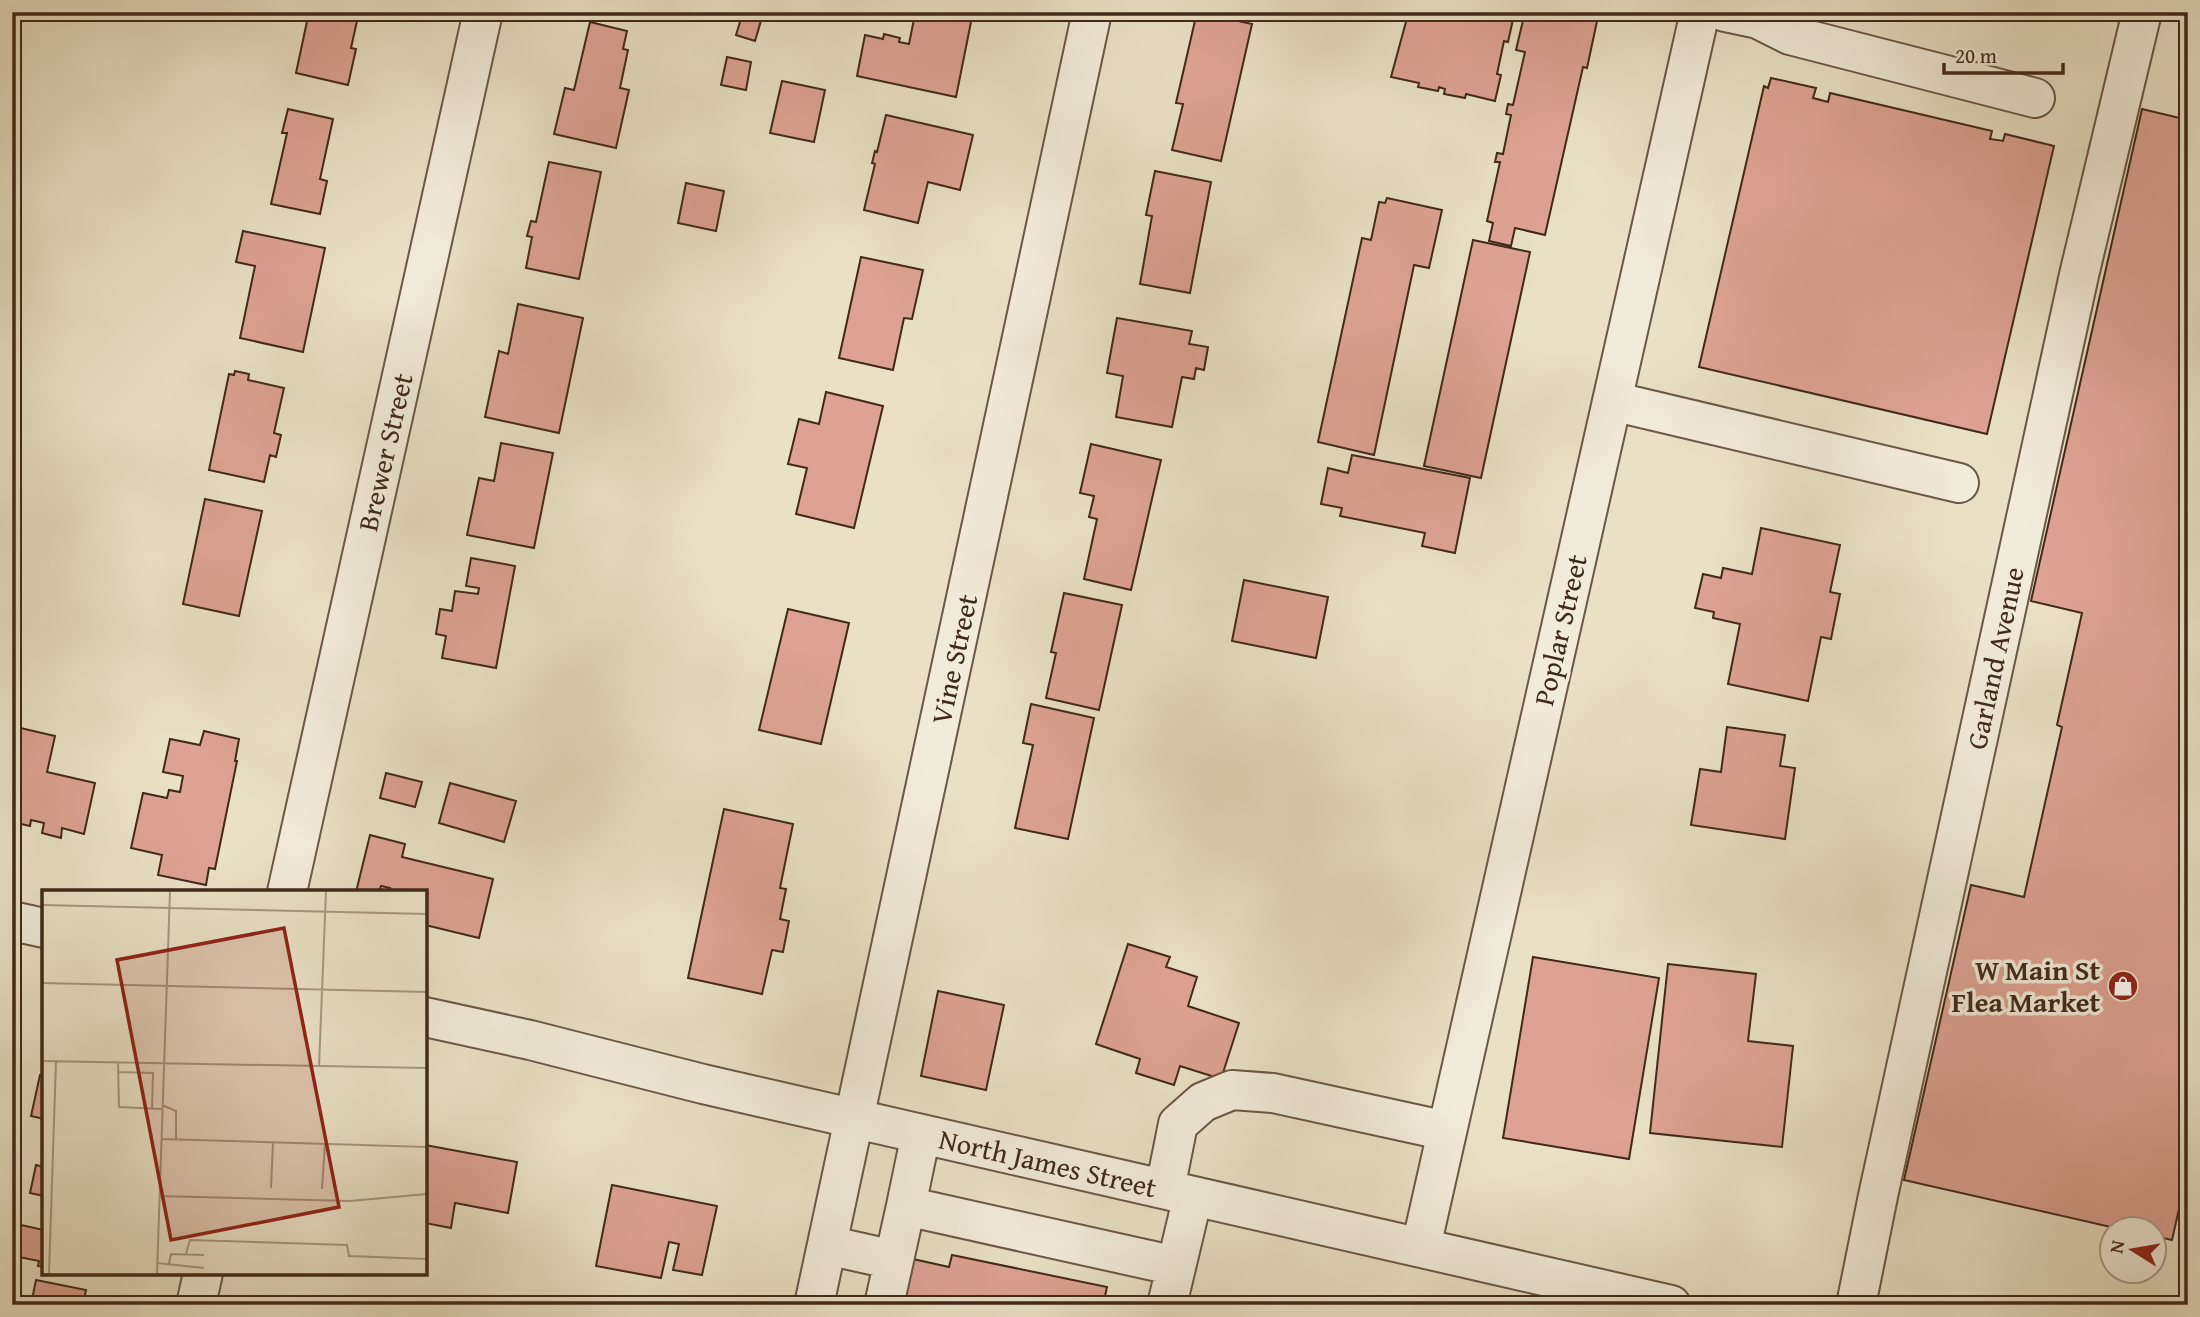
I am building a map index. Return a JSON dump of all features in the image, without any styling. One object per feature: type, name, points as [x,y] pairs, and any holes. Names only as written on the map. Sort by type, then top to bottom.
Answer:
[{"type":"street","name":"Brewer Street","points":[[287,890],[483,12]]},
{"type":"street","name":"Vine Street","points":[[814,1305],[1092,12]]},
{"type":"street","name":"Poplar Street","points":[[1421,1247],[1700,12]]},
{"type":"street","points":[[1725,12],[1758,19],[1790,36],[2035,98]]},
{"type":"street","name":"Garland Avenue","points":[[1856,1305],[1883,1169],[2079,275],[2142,12]]},
{"type":"street","points":[[1612,401],[1959,483]]},
{"type":"street","points":[[12,921],[42,928]]},
{"type":"street","name":"North James Street","points":[[427,1017],[530,1040],[663,1075],[1671,1305]]},
{"type":"street","points":[[1167,1305],[1176,1266],[1178,1124],[1203,1102],[1233,1090],[1273,1093],[1447,1131]]},
{"type":"street","points":[[884,1305],[921,1134]]},
{"type":"street","points":[[906,1206],[1176,1266]]},
{"type":"street","points":[[827,1245],[894,1260]]},
{"type":"street","points":[[196,1305],[203,1275]]},
{"type":"building","points":[[309,12],[359,12],[351,48],[356,49],[348,85],[296,73]]},
{"type":"building","points":[[629,12],[668,12],[666,21]]},
{"type":"building","points":[[743,12],[763,14],[755,41],[736,35]]},
{"type":"building","points":[[904,12],[973,12],[956,97],[857,76],[865,35],[883,39],[884,34],[900,38],[899,42],[909,44],[914,19],[903,17]]},
{"type":"building","points":[[1197,12],[1252,24],[1221,161],[1172,150],[1183,104],[1176,103]]},
{"type":"building","points":[[1405,12],[1503,12],[1514,15],[1508,42],[1504,41],[1495,101],[1466,94],[1465,98],[1444,94],[1445,89],[1439,87],[1438,91],[1418,87],[1419,83],[1391,77],[1407,18],[1404,18]]},
{"type":"building","points":[[1525,12],[1599,12],[1587,68],[1583,67],[1545,235],[1515,228],[1511,246],[1489,241],[1493,223],[1487,221],[1500,162],[1495,162],[1497,153],[1503,154],[1511,115],[1506,114],[1508,104],[1513,105],[1525,52],[1516,50]]},
{"type":"building","points":[[590,22],[627,31],[623,49],[628,50],[620,88],[629,90],[616,148],[554,134],[565,88],[574,90]]},
{"type":"building","points":[[727,57],[751,62],[746,90],[721,85]]},
{"type":"building","points":[[1771,78],[1816,88],[1813,98],[1828,102],[1830,93],[1992,131],[1990,139],[2003,141],[2005,134],[2054,146],[1987,434],[1699,367],[1764,86],[1768,88]]},
{"type":"building","points":[[782,81],[825,90],[814,142],[770,133]]},
{"type":"building","points":[[288,109],[333,119],[320,179],[327,181],[320,214],[271,204],[287,133],[282,133]]},
{"type":"building","points":[[2142,109],[2188,120],[2188,1169],[2172,1240],[2168,1239],[2168,1216],[2098,1216],[2098,1224],[1904,1180],[1971,885],[2024,897],[2062,727],[2057,725],[2082,613],[2031,601]]},
{"type":"building","points":[[886,115],[973,135],[960,190],[928,182],[918,223],[864,210],[875,164],[872,163]]},
{"type":"building","points":[[549,162],[601,172],[579,279],[526,268],[532,237],[527,236],[531,221],[536,222]]},
{"type":"building","points":[[1155,171],[1211,182],[1190,293],[1140,284],[1152,216],[1146,215]]},
{"type":"building","points":[[686,183],[724,191],[716,231],[678,223]]},
{"type":"building","points":[[1387,198],[1442,210],[1429,268],[1414,265],[1374,455],[1318,442],[1362,238],[1371,240],[1379,202],[1385,203]]},
{"type":"building","points":[[243,231],[325,248],[303,352],[240,338],[255,266],[236,262]]},
{"type":"building","points":[[1473,240],[1530,252],[1481,478],[1424,466]]},
{"type":"building","points":[[861,257],[923,270],[912,319],[904,318],[893,370],[839,358]]},
{"type":"building","points":[[518,304],[583,318],[559,433],[485,417],[499,351],[508,354]]},
{"type":"building","points":[[1117,318],[1192,331],[1189,344],[1208,347],[1204,370],[1196,368],[1194,379],[1182,377],[1172,427],[1116,417],[1123,376],[1107,373]]},
{"type":"building","points":[[235,371],[249,374],[248,380],[284,388],[274,433],[281,435],[276,457],[270,455],[264,482],[209,470],[229,374],[234,375]]},
{"type":"building","points":[[826,392],[883,406],[854,528],[796,514],[807,468],[788,464],[799,419],[819,424]]},
{"type":"building","points":[[501,443],[553,453],[534,548],[467,535],[479,478],[494,481]]},
{"type":"building","points":[[1091,444],[1161,460],[1131,590],[1084,579],[1097,519],[1089,517],[1094,496],[1080,493]]},
{"type":"building","points":[[1352,455],[1470,478],[1455,553],[1422,546],[1425,533],[1340,516],[1342,508],[1321,504],[1328,468],[1348,473]]},
{"type":"building","points":[[205,499],[262,511],[239,616],[183,604]]},
{"type":"building","points":[[1761,528],[1840,545],[1830,592],[1840,594],[1831,639],[1821,637],[1808,701],[1728,684],[1740,624],[1713,618],[1714,612],[1695,608],[1703,574],[1721,578],[1723,568],[1752,574]]},
{"type":"building","points":[[471,558],[515,566],[496,668],[442,658],[446,636],[436,634],[440,609],[452,611],[455,591],[478,594],[479,588],[466,586]]},
{"type":"building","points":[[1244,580],[1328,597],[1316,658],[1232,641]]},
{"type":"building","points":[[1064,593],[1122,605],[1099,710],[1046,698],[1056,653],[1051,652]]},
{"type":"building","points":[[788,609],[849,623],[821,744],[759,730]]},
{"type":"building","points":[[1031,704],[1094,718],[1068,839],[1015,828],[1033,745],[1023,743]]},
{"type":"building","points":[[16,727],[55,736],[47,772],[95,783],[84,834],[62,828],[61,838],[42,833],[44,823],[31,820],[30,826],[12,822],[12,741]]},
{"type":"building","points":[[1727,727],[1785,735],[1780,766],[1795,768],[1785,839],[1691,825],[1700,769],[1721,772]]},
{"type":"building","points":[[204,731],[239,739],[215,869],[209,868],[206,885],[158,875],[162,855],[131,848],[143,793],[167,798],[169,790],[180,792],[183,776],[163,772],[170,739],[200,745]]},
{"type":"building","points":[[386,773],[422,782],[415,807],[380,798]]},
{"type":"building","points":[[450,783],[516,801],[504,842],[439,823]]},
{"type":"building","points":[[724,809],[793,824],[780,888],[786,889],[780,919],[789,921],[783,952],[772,950],[762,994],[688,978]]},
{"type":"building","points":[[370,835],[405,844],[402,857],[493,879],[479,938],[427,925],[427,890],[390,890],[381,886],[380,890],[356,890]]},
{"type":"building","points":[[1128,944],[1170,957],[1166,967],[1197,977],[1188,1006],[1239,1023],[1221,1079],[1180,1066],[1174,1085],[1136,1073],[1140,1059],[1096,1044]]},
{"type":"building","points":[[1533,957],[1659,978],[1629,1159],[1503,1138]]},
{"type":"building","points":[[1668,964],[1756,974],[1748,1041],[1793,1046],[1782,1147],[1650,1133]]},
{"type":"building","points":[[938,991],[1004,1005],[986,1090],[921,1076]]},
{"type":"building","points":[[40,1075],[42,1075],[42,1119],[31,1116]]},
{"type":"building","points":[[427,1145],[517,1162],[508,1213],[455,1203],[451,1228],[427,1223]]},
{"type":"building","points":[[36,1165],[42,1166],[42,1196],[30,1193]]},
{"type":"building","points":[[612,1185],[717,1206],[702,1275],[673,1270],[679,1244],[669,1242],[661,1278],[596,1266]]},
{"type":"building","points":[[21,1225],[42,1230],[42,1267],[38,1266],[39,1261],[14,1256]]},
{"type":"building","points":[[952,1255],[1107,1287],[1103,1305],[903,1305],[913,1259],[949,1267]]},
{"type":"building","points":[[36,1280],[86,1290],[83,1305],[31,1305]]},
{"type":"place","name":"W Main St Flea Market","points":[[2123,986]]}]
